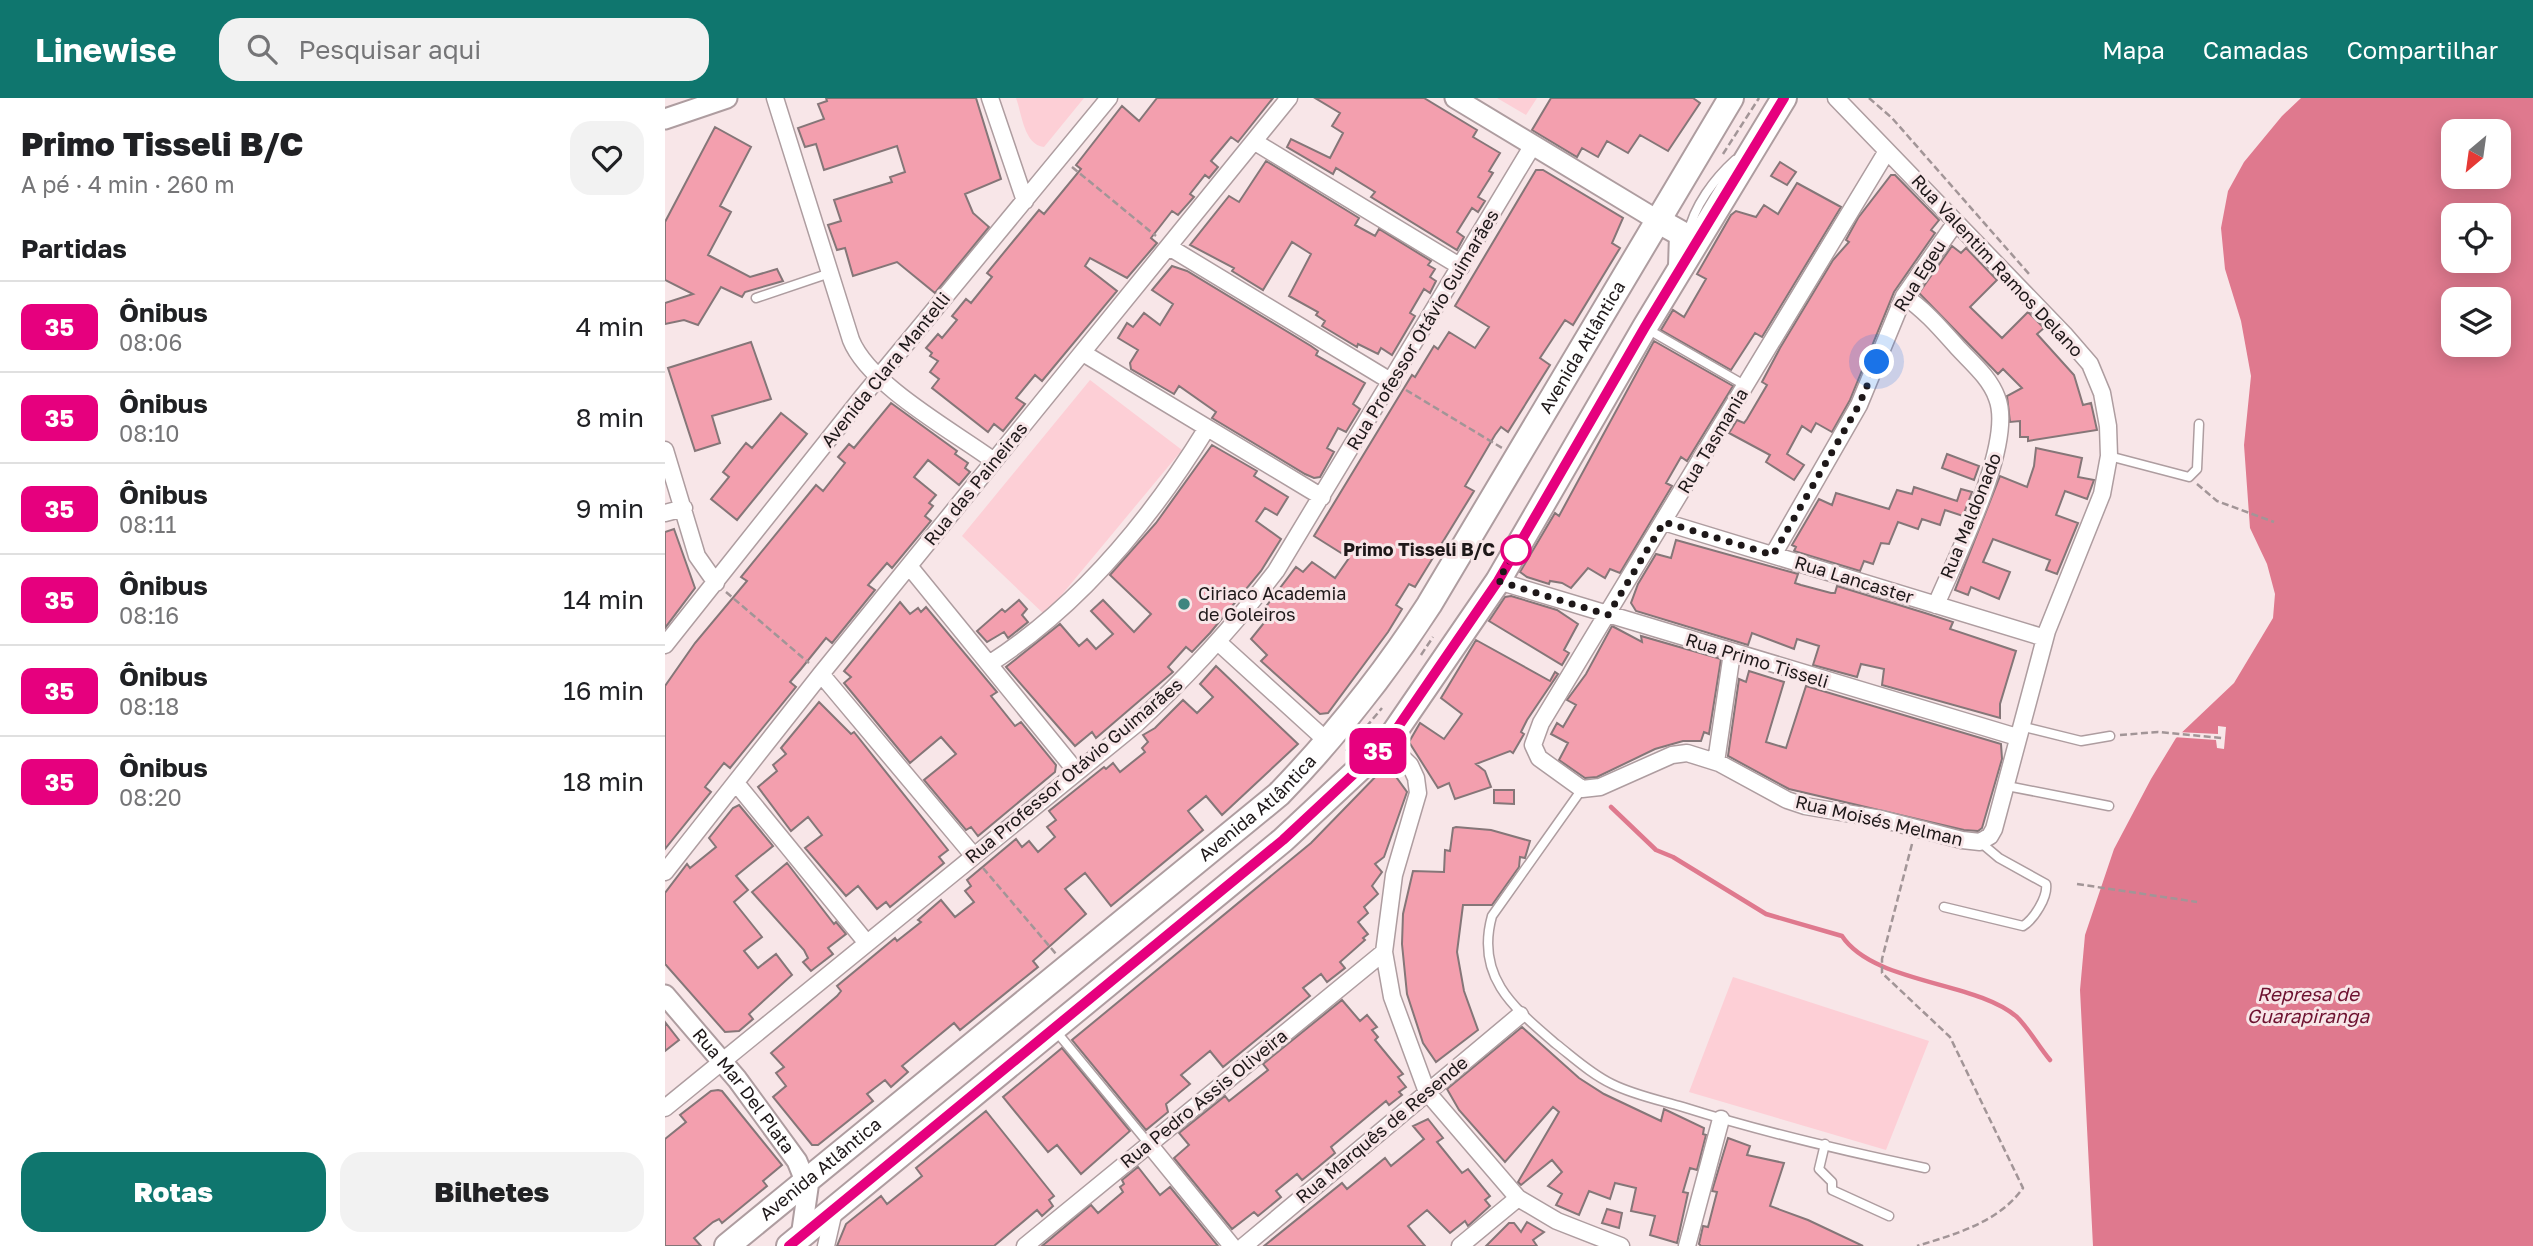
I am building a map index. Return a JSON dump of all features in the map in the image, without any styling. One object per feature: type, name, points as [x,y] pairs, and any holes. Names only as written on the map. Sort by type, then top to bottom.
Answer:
[{"type":"main road","name":"Avenida Atlântica","points":[[727,1246],[1336,748],[1417,624],[1731,98]]},
{"type":"main road","points":[[798,1243],[835,1208],[1283,840],[1387,743],[1498,581],[1645,327],[1784,98]]},
{"type":"main road","points":[[1657,220],[1682,234],[1681,267]]},
{"type":"street","points":[[665,119],[727,98]]},
{"type":"street","points":[[775,98],[855,351],[879,379],[994,461]]},
{"type":"street","points":[[991,98],[1025,201]]},
{"type":"street","name":"Avenida Clara Mantelli","points":[[665,645],[1109,98]]},
{"type":"street","name":"Rua das Paineiras","points":[[665,872],[821,674],[1289,98]]},
{"type":"street","name":"Rua Valentim Ramos Delano","points":[[1836,98],[2090,363],[2102,393],[2109,426],[2109,456],[2102,494],[2045,638],[2018,732]]},
{"type":"street","points":[[1463,100],[1657,220]]},
{"type":"street","points":[[1255,142],[1461,267]]},
{"type":"street","name":"Rua Professor Otávio Guimarães","points":[[665,1108],[1135,725],[1191,674],[1276,571],[1533,145]]},
{"type":"street","name":"Rua Tasmania","points":[[1582,789],[1539,758],[1533,744],[1552,703],[1608,615],[1887,151]]},
{"type":"street","name":"Rua Egeu","points":[[1773,555],[1859,405],[1904,296],[1956,222]]},
{"type":"street","points":[[1169,247],[1392,382]]},
{"type":"street","name":"Rua Maldonado","points":[[1904,296],[1933,320],[1991,384],[1999,400],[2001,418],[1999,444],[1992,468],[1935,605]]},
{"type":"street","points":[[1083,353],[1322,497]]},
{"type":"street","points":[[989,664],[1058,610],[1120,549],[1152,510],[1207,428]]},
{"type":"street","points":[[665,450],[697,556],[716,583]]},
{"type":"street","points":[[665,513],[684,508]]},
{"type":"street","name":"Rua Lancaster","points":[[1664,522],[2045,638]]},
{"type":"street","points":[[909,566],[1076,771]]},
{"type":"street","name":"Rua Primo Tisseli","points":[[1498,581],[1733,653],[2018,732]]},
{"type":"street","points":[[1219,642],[1336,748]]},
{"type":"street","points":[[1716,762],[1733,653]]},
{"type":"street","points":[[821,674],[973,855]]},
{"type":"street","name":"Rua Moisés Melman","points":[[1582,789],[1600,787],[1643,764],[1687,753],[1716,762],[1805,807],[1881,819],[1916,830],[1980,842],[1990,836],[1994,829],[2007,786],[2018,732]]},
{"type":"street","points":[[1387,743],[1410,765],[1416,778],[1418,793],[1394,875],[1384,952],[1392,997],[1427,1092],[1518,1198],[1557,1221],[1621,1246]]},
{"type":"street","points":[[736,783],[866,942]]},
{"type":"street","name":"Rua Pedro Assis Oliveira","points":[[1025,1246],[1384,952]]},
{"type":"street","name":"Rua Mar Del Plata","points":[[665,995],[723,1062],[789,1150],[807,1180]]},
{"type":"street","name":"Rua Marquês de Resende","points":[[1244,1246],[1520,1015]]},
{"type":"street","points":[[1687,1246],[1721,1119]]},
{"type":"street","points":[[1149,1144],[1232,1246]]},
{"type":"street","points":[[798,1243],[808,1195],[807,1180]]},
{"type":"street","points":[[1460,1246],[1518,1198]]},
{"type":"street","points":[[826,1246],[835,1208]]},
{"type":"lane","points":[[756,298],[830,273]]},
{"type":"lane","points":[[1645,327],[1746,386]]},
{"type":"lane","points":[[2109,456],[2189,477],[2197,469],[2199,424]]},
{"type":"lane","points":[[2018,732],[2081,741],[2110,736]]},
{"type":"lane","points":[[2007,786],[2109,806]]},
{"type":"lane","points":[[1582,789],[1546,844],[1492,916],[1487,934],[1488,956],[1494,978],[1520,1015],[1588,1070],[1611,1084],[1721,1119],[1925,1168]]},
{"type":"lane","points":[[1944,907],[2004,924],[2023,926],[2031,921],[2047,890],[2046,884],[1999,858],[1980,842]]},
{"type":"lane","points":[[1054,1028],[1149,1144]]},
{"type":"lane","points":[[1825,1144],[1819,1169],[1832,1182],[1832,1190],[1889,1216]]},
{"type":"path","points":[[1869,98],[1892,118],[2036,282]]},
{"type":"path","points":[[1060,158],[1169,247]]},
{"type":"path","points":[[1392,382],[1516,457]]},
{"type":"path","points":[[2189,477],[2217,501],[2274,522]]},
{"type":"path","points":[[716,583],[821,674]]},
{"type":"path","points":[[1420,656],[1435,634]]},
{"type":"path","points":[[1336,748],[1387,700]]},
{"type":"path","points":[[2110,736],[2158,732],[2222,738]]},
{"type":"path","points":[[1916,830],[1882,959],[1882,973],[1950,1037],[2023,1188],[2011,1205],[1965,1231],[1917,1246]]},
{"type":"path","points":[[973,855],[1067,967]]},
{"type":"path","points":[[2077,884],[2197,902]]},
{"type":"shaded area","points":[[1016,98],[1084,98],[1044,147],[1037,145],[1028,135]]},
{"type":"shaded area","points":[[1497,98],[1537,98],[1526,115]]},
{"type":"shaded area","points":[[1090,380],[1182,450],[1045,615],[962,536]]},
{"type":"shaded area","points":[[1733,977],[1929,1041],[1886,1150],[1689,1092]]},
{"type":"water","name":"Represa de Guarapiranga","points":[[2301,98],[2533,98],[2533,1246],[2093,1246],[2080,990],[2085,935],[2114,849],[2151,779],[2176,738],[2234,683],[2273,618],[2275,594],[2267,564],[2250,528],[2244,445],[2251,376],[2241,321],[2225,269],[2221,228],[2228,191],[2244,162],[2282,116]]},
{"type":"pier","points":[[2218,726],[2226,727],[2224,749],[2217,748],[2216,740],[2173,737],[2177,732],[2218,734]]},
{"type":"building","points":[[826,98],[976,98],[1001,179],[965,194],[973,213],[989,227],[935,293],[897,262],[853,276],[845,248],[837,250],[828,225],[841,221],[834,200],[892,182],[890,177],[905,172],[897,146],[824,170],[816,144],[805,147],[798,128],[824,119],[818,104],[827,101]]},
{"type":"building","points":[[1157,98],[1273,98],[1238,142],[1231,137],[1211,161],[1218,167],[1209,178],[1205,175],[1190,194],[1194,197],[1178,215],[1172,211],[1151,238],[1157,243],[1127,278],[1090,258],[1085,266],[1117,291],[1042,381],[1035,375],[1016,398],[1025,404],[1003,431],[994,424],[988,432],[932,388],[939,379],[930,372],[938,361],[930,356],[932,353],[926,348],[938,334],[942,338],[957,320],[952,316],[966,299],[971,303],[992,277],[987,273],[1039,210],[1044,214],[1081,169],[1076,165],[1122,106],[1139,121]]},
{"type":"building","points":[[1315,98],[1424,98],[1477,130],[1473,137],[1500,153],[1489,171],[1493,173],[1478,197],[1485,201],[1478,212],[1472,208],[1457,232],[1464,237],[1457,250],[1371,197],[1375,192],[1336,168],[1333,174],[1287,147],[1291,139],[1330,158],[1343,133],[1332,126],[1340,113]]},
{"type":"building","points":[[1551,98],[1693,98],[1700,103],[1668,151],[1640,135],[1628,153],[1607,141],[1598,157],[1582,148],[1577,157],[1532,130]]},
{"type":"building","points":[[715,127],[751,147],[720,206],[731,212],[708,255],[750,277],[777,269],[783,281],[745,292],[742,297],[721,287],[698,325],[684,320],[665,324],[665,303],[693,294],[665,280],[665,222]]},
{"type":"building","points":[[1266,161],[1359,218],[1355,225],[1375,236],[1379,229],[1431,261],[1428,265],[1435,269],[1430,277],[1436,281],[1430,293],[1424,289],[1410,313],[1415,316],[1392,355],[1381,348],[1378,354],[1358,344],[1357,347],[1322,326],[1325,321],[1316,315],[1318,312],[1289,296],[1311,254],[1292,242],[1263,290],[1232,271],[1234,268],[1190,245],[1229,196],[1239,202]]},
{"type":"building","points":[[1780,162],[1796,172],[1787,185],[1771,176]]},
{"type":"building","points":[[1536,170],[1543,170],[1623,218],[1612,243],[1620,248],[1573,325],[1565,320],[1540,358],[1550,365],[1508,432],[1501,427],[1495,435],[1465,486],[1474,491],[1415,587],[1409,584],[1396,605],[1402,609],[1388,632],[1328,713],[1320,714],[1261,661],[1267,655],[1251,639],[1268,618],[1261,613],[1296,567],[1303,572],[1312,562],[1335,578],[1349,558],[1314,536],[1412,375],[1415,377],[1434,346],[1438,349],[1449,332],[1475,348],[1489,327],[1455,306]]},
{"type":"building","points":[[1891,175],[1895,175],[1939,220],[1931,230],[1935,233],[1894,292],[1850,400],[1832,432],[1816,423],[1811,432],[1802,426],[1787,454],[1804,465],[1794,480],[1766,462],[1770,455],[1729,433],[1737,420],[1744,423],[1747,419],[1767,385],[1762,382],[1780,348],[1833,260],[1849,242],[1846,240],[1858,218]]},
{"type":"building","points":[[1797,183],[1841,207],[1762,337],[1755,333],[1731,370],[1661,330],[1673,310],[1684,317],[1706,279],[1697,274],[1731,215],[1736,211],[1756,217],[1764,205],[1778,214]]},
{"type":"building","points":[[1952,246],[1961,253],[1966,248],[1997,280],[1970,307],[2002,338],[2028,312],[2044,328],[2037,334],[2074,375],[2083,405],[2091,403],[2097,430],[2028,441],[2028,437],[2020,437],[2020,421],[2010,422],[2007,396],[2022,388],[2003,369],[1998,374],[1919,293]]},
{"type":"building","points":[[1172,266],[1187,271],[1311,346],[1318,351],[1316,355],[1365,383],[1353,404],[1360,409],[1346,432],[1338,428],[1327,448],[1334,452],[1320,477],[1314,478],[1305,474],[1212,418],[1216,412],[1179,386],[1174,394],[1131,369],[1130,363],[1138,350],[1118,338],[1127,323],[1133,327],[1144,313],[1160,325],[1173,304],[1152,290]]},
{"type":"building","points":[[1654,341],[1733,386],[1687,461],[1681,457],[1666,483],[1672,486],[1620,573],[1610,569],[1605,578],[1588,568],[1571,588],[1562,583],[1550,581],[1549,584],[1527,577],[1520,572],[1555,513],[1559,516]]},
{"type":"building","points":[[751,342],[771,399],[712,416],[720,443],[695,451],[668,368]]},
{"type":"building","points":[[891,403],[957,451],[955,454],[968,463],[965,468],[970,472],[959,485],[928,460],[914,477],[936,495],[929,503],[933,506],[925,516],[931,521],[892,568],[887,563],[868,585],[875,590],[832,643],[826,638],[790,682],[796,687],[730,768],[724,763],[705,787],[711,792],[665,849],[665,686],[695,643],[747,581],[741,577],[816,485],[823,491],[845,463],[838,457],[849,444],[854,448]]},
{"type":"building","points":[[781,413],[807,434],[737,520],[711,499],[729,477],[723,472],[746,443],[752,448]]},
{"type":"building","points":[[1212,445],[1257,471],[1254,476],[1288,497],[1277,515],[1265,508],[1256,521],[1281,539],[1261,571],[1210,633],[1192,652],[1186,647],[1168,667],[1173,672],[1096,738],[1092,732],[1075,746],[1006,667],[1060,624],[1079,646],[1087,639],[1096,649],[1113,634],[1091,611],[1103,600],[1134,632],[1151,614],[1110,575],[1156,523]]},
{"type":"building","points":[[2036,448],[2082,458],[2078,477],[2094,480],[2087,499],[2065,491],[2056,515],[2078,523],[2057,574],[2046,570],[2050,560],[1993,539],[1983,562],[2010,572],[1999,599],[1971,587],[1968,595],[1955,590],[2000,476],[2027,487]]},
{"type":"building","points":[[1947,454],[1979,466],[1974,480],[1942,468]]},
{"type":"building","points":[[1914,487],[1957,501],[1961,489],[1972,492],[1963,516],[1945,510],[1940,525],[1922,519],[1918,529],[1898,522],[1889,544],[1881,543],[1873,564],[1864,561],[1860,571],[1794,551],[1796,547],[1792,545],[1819,499],[1832,505],[1836,493],[1889,509],[1897,490],[1912,494]]},
{"type":"building","points":[[674,529],[695,588],[665,628],[665,532]]},
{"type":"building","points":[[1676,540],[1798,574],[1795,583],[1801,585],[1831,593],[1835,593],[1837,586],[1953,622],[1950,629],[2016,651],[2000,704],[2000,718],[1882,685],[1884,669],[1861,664],[1857,677],[1813,665],[1819,646],[1797,639],[1794,649],[1752,633],[1748,645],[1636,611],[1631,603],[1638,584],[1656,554],[1671,558]]},
{"type":"building","points":[[1511,596],[1557,610],[1578,624],[1564,650],[1569,653],[1562,665],[1489,621],[1505,597]]},
{"type":"building","points":[[1019,600],[1027,609],[1022,615],[1028,622],[1008,638],[1004,632],[987,642],[977,631],[1002,609],[1005,612]]},
{"type":"building","points":[[900,602],[910,614],[918,608],[921,612],[926,607],[997,692],[991,696],[1015,726],[1021,722],[1056,765],[1055,772],[978,836],[971,827],[966,830],[924,780],[956,754],[941,737],[910,763],[844,683],[851,677],[844,671]]},
{"type":"building","points":[[1612,626],[1642,642],[1641,636],[1721,659],[1709,734],[1704,732],[1701,741],[1683,741],[1655,749],[1597,777],[1585,778],[1559,760],[1568,743],[1551,734],[1557,723],[1563,727],[1576,705],[1567,700],[1586,674]]},
{"type":"building","points":[[1476,640],[1550,681],[1555,672],[1558,674],[1527,720],[1521,732],[1524,734],[1513,753],[1510,751],[1476,764],[1485,771],[1491,787],[1455,799],[1449,783],[1438,788],[1409,742],[1420,723],[1444,739],[1462,714],[1441,698]]},
{"type":"building","points":[[1216,666],[1298,744],[1222,815],[1206,796],[1188,811],[1203,830],[1111,906],[1085,873],[1065,889],[1086,914],[1033,961],[1038,967],[960,1030],[954,1023],[902,1066],[908,1072],[891,1087],[885,1080],[867,1094],[873,1101],[818,1145],[812,1145],[773,1097],[786,1086],[776,1073],[784,1067],[771,1053],[837,996],[841,991],[837,986],[895,938],[897,941],[921,922],[918,920],[941,900],[955,917],[974,902],[965,891],[971,886],[967,880],[1016,839],[1022,847],[1029,841],[1038,852],[1055,837],[1047,827],[1056,820],[1049,811],[1104,767],[1106,769],[1113,763],[1120,772],[1145,752],[1142,748],[1148,742],[1143,735],[1155,728],[1183,700],[1197,713],[1213,697],[1200,684]]},
{"type":"building","points":[[1749,671],[1784,682],[1766,742],[1786,748],[1806,686],[2001,744],[2002,759],[1982,828],[1978,831],[1964,830],[1789,789],[1728,756],[1739,679],[1746,682]]},
{"type":"building","points":[[819,702],[851,734],[854,732],[948,850],[939,857],[944,863],[890,907],[886,902],[877,909],[858,886],[846,896],[805,848],[822,835],[808,817],[791,831],[758,787],[777,771],[773,765],[786,754],[781,748]]},
{"type":"building","points":[[1382,770],[1391,770],[1407,792],[1384,857],[1375,864],[1382,872],[1372,886],[1378,894],[1364,907],[1368,913],[1358,922],[1368,934],[1363,938],[1365,940],[1340,962],[1345,968],[1327,982],[1321,974],[1303,988],[1310,996],[1223,1067],[1210,1051],[1181,1075],[1190,1084],[1166,1104],[1168,1112],[1146,1130],[1072,1040],[1311,843]]},
{"type":"building","points":[[1494,790],[1514,790],[1514,804],[1494,803]]},
{"type":"building","points":[[739,805],[773,846],[736,876],[748,890],[734,902],[762,937],[744,951],[758,968],[776,954],[792,975],[749,1014],[753,1019],[739,1031],[725,1032],[665,964],[665,893],[687,864],[690,868],[716,847],[709,838],[733,808]]},
{"type":"building","points":[[1453,828],[1491,830],[1530,841],[1525,858],[1520,857],[1519,867],[1492,905],[1463,905],[1457,952],[1464,991],[1478,1030],[1436,1062],[1423,1043],[1407,994],[1402,944],[1403,914],[1413,871],[1444,872],[1445,850],[1450,851]]},
{"type":"building","points":[[787,863],[834,924],[836,922],[846,934],[828,948],[833,954],[811,971],[803,962],[808,958],[804,950],[752,892]]},
{"type":"building","points":[[1342,1000],[1360,1021],[1367,1015],[1377,1027],[1372,1030],[1378,1037],[1375,1040],[1403,1074],[1398,1077],[1406,1087],[1399,1092],[1402,1095],[1389,1105],[1386,1101],[1331,1147],[1335,1153],[1317,1168],[1302,1180],[1297,1174],[1276,1191],[1281,1197],[1258,1216],[1254,1212],[1232,1229],[1174,1158],[1189,1145],[1179,1133],[1225,1096],[1229,1101],[1268,1070],[1263,1064]]},
{"type":"building","points":[[665,1022],[679,1040],[665,1051]]},
{"type":"building","points":[[1522,1027],[1579,1078],[1604,1094],[1661,1121],[1664,1109],[1704,1128],[1703,1134],[1706,1135],[1697,1170],[1690,1168],[1683,1192],[1688,1193],[1677,1243],[1650,1235],[1655,1216],[1631,1211],[1636,1188],[1615,1183],[1610,1199],[1589,1191],[1579,1215],[1556,1205],[1562,1194],[1548,1186],[1562,1172],[1552,1160],[1521,1185],[1518,1182],[1559,1112],[1553,1107],[1505,1162],[1459,1110],[1447,1089]]},
{"type":"building","points":[[1062,1048],[1130,1131],[1081,1174],[1057,1145],[1048,1152],[1003,1097]]},
{"type":"building","points":[[711,1091],[722,1091],[782,1165],[763,1181],[767,1186],[722,1223],[719,1219],[713,1222],[694,1238],[701,1246],[665,1246],[665,1139],[686,1122],[680,1115]]},
{"type":"building","points":[[986,1111],[1054,1196],[1049,1200],[1053,1206],[1042,1216],[1037,1210],[994,1246],[837,1246],[846,1224],[881,1196],[887,1204],[922,1176],[916,1168]]},
{"type":"building","points":[[1428,1119],[1443,1138],[1437,1142],[1462,1173],[1468,1169],[1490,1196],[1485,1200],[1490,1206],[1468,1226],[1465,1221],[1450,1233],[1427,1210],[1408,1226],[1425,1246],[1264,1246],[1342,1183],[1347,1189],[1385,1158],[1391,1166],[1424,1139],[1413,1126]]},
{"type":"building","points":[[1728,1138],[1750,1146],[1747,1155],[1784,1163],[1770,1206],[1808,1220],[1863,1246],[1701,1246],[1699,1244],[1703,1226],[1708,1227],[1717,1192],[1712,1191]]},
{"type":"building","points":[[1138,1167],[1160,1195],[1170,1187],[1218,1246],[1042,1246],[1091,1205],[1098,1213],[1123,1192],[1120,1187],[1124,1184],[1122,1180]]},
{"type":"building","points":[[1607,1209],[1622,1213],[1619,1228],[1602,1223]]},
{"type":"building","points":[[1527,1222],[1544,1232],[1533,1240],[1537,1246],[1486,1246],[1509,1223],[1514,1223],[1521,1232]]},
{"type":"waterway","points":[[1611,807],[1656,850],[1673,857],[1766,914],[1842,936],[1857,952],[1877,964],[1999,1005],[2017,1017],[2050,1060]]},
{"type":"bus line","name":"35","points":[[789,1246],[1283,840],[1387,743],[1498,581],[1645,327],[1784,98]]},
{"type":"place","name":"Primo Tisseli B/C","points":[[1516,550]]},
{"type":"place","name":"Ciriaco Academia de Goleiros","points":[[1184,604]]},
{"type":"route","points":[[1516,550],[1498,581],[1608,615],[1664,522],[1773,555],[1834,452],[1859,405],[1877,362]]}]
